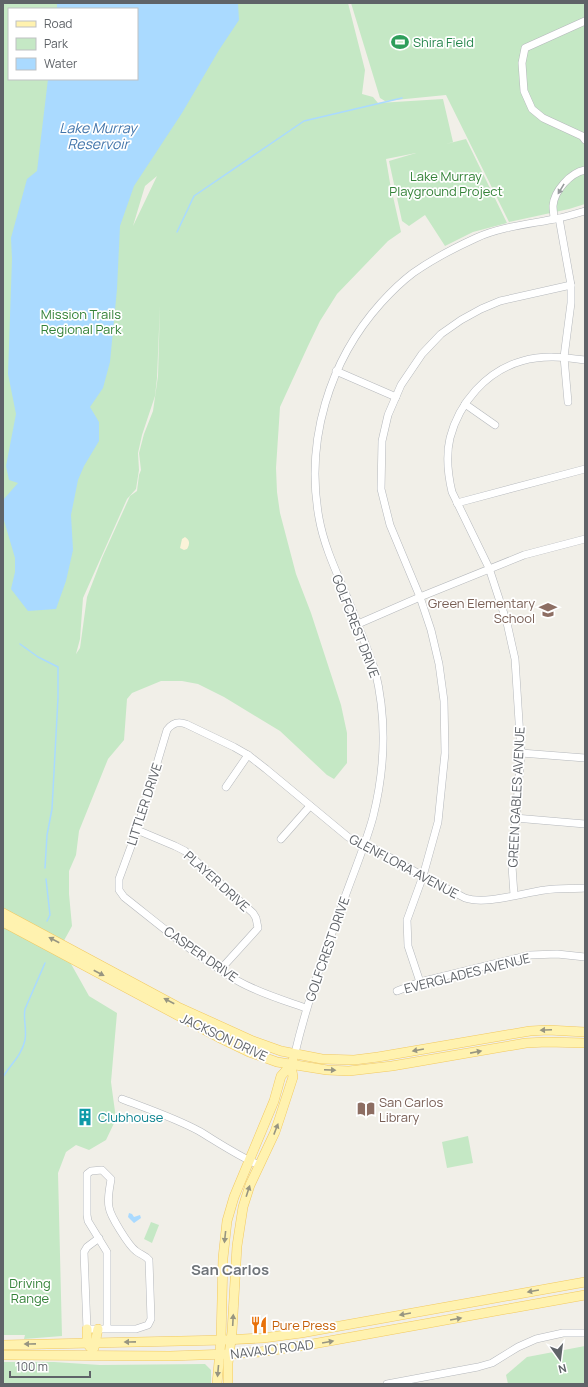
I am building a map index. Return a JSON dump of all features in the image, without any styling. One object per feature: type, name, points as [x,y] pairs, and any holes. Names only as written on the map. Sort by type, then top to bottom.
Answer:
[{"type":"main road","name":"JACKSON DRIVE","points":[[3,913],[178,1006],[253,1041],[281,1051],[322,1059],[354,1060],[530,1031],[548,1030],[585,1032]]},
{"type":"main road","name":"JACKSON DRIVE","points":[[3,922],[222,1039],[249,1052],[277,1062],[291,1065],[327,1070],[349,1071],[372,1069],[526,1043],[547,1042],[585,1044]]},
{"type":"main road","name":"GOLFCREST DRIVE","points":[[228,1384],[221,1340],[223,1258],[226,1232],[234,1197],[274,1101],[281,1076],[291,1065],[295,1053]]},
{"type":"main road","name":"GOLFCREST DRIVE","points":[[217,1384],[224,1354],[231,1340],[237,1246],[243,1206],[259,1164],[275,1132],[293,1077],[291,1065]]},
{"type":"main road","name":"NAVAJO ROAD","points":[[3,1345],[91,1346],[263,1338],[301,1333],[560,1286],[577,1280]]},
{"type":"main road","points":[[507,1309],[523,1302],[577,1290],[579,1288],[577,1280]]},
{"type":"main road","name":"NAVAJO ROAD","points":[[3,1355],[170,1356],[224,1354],[307,1346],[585,1295]]},
{"type":"main road","points":[[87,1329],[91,1346]]},
{"type":"main road","points":[[91,1346],[102,1329]]},
{"type":"main road","points":[[28,1355],[91,1346],[108,1355]]},
{"type":"street","points":[[585,21],[526,48],[522,63],[524,91],[532,109],[543,118],[582,136],[585,140]]},
{"type":"street","points":[[568,402],[564,357],[572,285],[553,206],[558,192],[569,178],[585,170]]},
{"type":"street","name":"GOLFCREST DRIVE","points":[[295,1053],[306,1008],[372,818],[381,780],[384,749],[383,722],[375,670],[358,624],[326,548],[319,519],[315,493],[316,451],[321,414],[336,371],[347,349],[368,317],[395,288],[412,273],[443,253],[478,237],[514,226],[557,219],[585,211]]},
{"type":"street","points":[[420,982],[408,946],[407,920],[423,876],[438,822],[446,753],[444,701],[439,664],[431,630],[420,597],[390,525],[382,489],[382,441],[388,415],[400,385],[422,354],[441,334],[461,320],[500,301],[572,285]]},
{"type":"street","name":"GREEN GABLES AVENUE","points":[[514,895],[512,866],[520,753],[515,659],[507,622],[489,568],[452,492],[449,479],[448,451],[450,438],[459,414],[465,404],[484,382],[496,373],[521,361],[542,357],[564,357],[585,360]]},
{"type":"street","points":[[336,371],[396,397]]},
{"type":"street","points":[[465,404],[495,426]]},
{"type":"street","points":[[457,503],[585,469]]},
{"type":"street","points":[[358,624],[489,568],[524,555],[585,539]]},
{"type":"street","name":"LITTLER DRIVE","points":[[124,897],[119,890],[119,879],[167,730],[170,725],[175,723],[181,722],[186,724]]},
{"type":"street","name":"GLENFLORA AVENUE","points":[[186,724],[248,755],[348,837],[364,843],[423,876],[471,900],[484,900],[546,890],[585,888]]},
{"type":"street","points":[[520,753],[585,758]]},
{"type":"street","points":[[226,787],[248,755]]},
{"type":"street","points":[[280,839],[310,806]]},
{"type":"street","points":[[515,818],[585,824]]},
{"type":"street","name":"PLAYER DRIVE","points":[[136,830],[185,851],[253,913],[256,918],[258,928],[220,970]]},
{"type":"street","name":"CASPER DRIVE","points":[[124,897],[220,970],[240,982],[306,1008]]},
{"type":"street","name":"EVERGLADES AVENUE","points":[[397,991],[420,982],[530,955],[557,954],[585,957]]},
{"type":"street","points":[[122,1099],[178,1121],[259,1164]]},
{"type":"street","points":[[99,1238],[87,1247],[84,1252],[87,1329],[102,1329],[136,1329],[148,1325],[151,1320],[149,1260],[146,1256],[136,1252],[112,1216],[108,1206],[111,1178],[102,1170],[91,1170],[87,1174],[88,1221],[99,1238],[107,1252],[102,1329]]},
{"type":"street","points":[[387,1384],[492,1363],[523,1345],[545,1336],[563,1333],[585,1333]]},
{"type":"green space","points":[[3,3],[348,3],[365,70],[362,94],[373,97],[378,103],[443,99],[453,142],[446,144],[466,139],[507,223],[473,232],[445,246],[425,215],[409,226],[402,221],[389,161],[416,153],[386,159],[401,232],[388,241],[337,294],[320,321],[280,407],[276,468],[280,513],[296,574],[311,613],[341,705],[347,733],[347,763],[334,779],[327,775],[280,731],[224,697],[198,684],[182,681],[161,681],[132,693],[127,699],[124,740],[108,759],[79,831],[76,855],[69,871],[69,894],[72,926],[61,946],[89,996],[117,1013],[111,1082],[116,1119],[106,1140],[89,1150],[76,1145],[66,1152],[58,1173],[62,1336],[24,1339],[25,1335],[3,1335]],"holes":[[[157,176],[133,226],[145,186]],[[160,305],[158,376],[153,411],[144,434],[139,453],[141,470],[137,491],[130,496],[102,558],[87,597],[80,648],[76,654],[80,639],[83,598],[127,499],[136,489],[139,470],[138,453],[142,435],[155,396]]]},
{"type":"green space","points":[[351,3],[585,3],[585,204],[509,222],[446,95],[385,101],[380,98]]},
{"type":"green space","points":[[468,1136],[473,1163],[447,1168],[442,1142]]},
{"type":"green space","points":[[151,1222],[159,1225],[152,1243],[144,1239]]},
{"type":"green space","points":[[585,1346],[585,1384],[508,1384],[506,1375],[527,1357]]},
{"type":"green space","points":[[3,1362],[54,1362],[100,1365],[205,1364],[211,1370],[211,1384],[3,1384]]},
{"type":"sand","points":[[185,537],[188,539],[189,544],[187,549],[184,550],[180,548],[182,539]]},
{"type":"water","name":"Lake Murray Reservoir","points":[[57,3],[238,3],[239,20],[219,50],[182,113],[134,186],[120,226],[117,289],[110,362],[103,388],[90,407],[99,422],[99,441],[84,466],[78,480],[71,515],[73,550],[66,581],[56,609],[28,611],[11,589],[15,572],[15,558],[3,517],[3,500],[18,483],[9,480],[6,466],[16,414],[8,374],[12,259],[11,238],[27,179],[37,171],[48,80],[138,80],[138,8],[57,8]]},
{"type":"water","points":[[129,1213],[134,1217],[140,1215],[141,1218],[134,1223],[128,1217]]},
{"type":"waterway","points":[[177,232],[194,196],[304,121],[402,98]]},
{"type":"waterway","points":[[20,644],[38,657],[58,667],[58,698],[52,809],[47,835],[45,868]]},
{"type":"waterway","points":[[46,879],[50,915],[47,921]]},
{"type":"waterway","points":[[3,1077],[19,1055],[25,1040],[25,1009],[45,963]]},
{"type":"place","name":"Shira Field","points":[[400,42]]},
{"type":"place","name":"Green Elementary School","points":[[548,610]]},
{"type":"place","name":"San Carlos Library","points":[[366,1109]]},
{"type":"place","name":"Clubhouse","points":[[85,1117]]},
{"type":"place","name":"Pure Press","points":[[259,1325]]},
{"type":"district","name":"San Carlos","points":[[230,1270]]},
{"type":"park label","name":"Lake Murray Playground Project","points":[[446,184]]},
{"type":"park label","name":"Mission Trails Regional Park","points":[[81,322]]},
{"type":"park label","name":"Driving Range","points":[[30,1290]]}]
